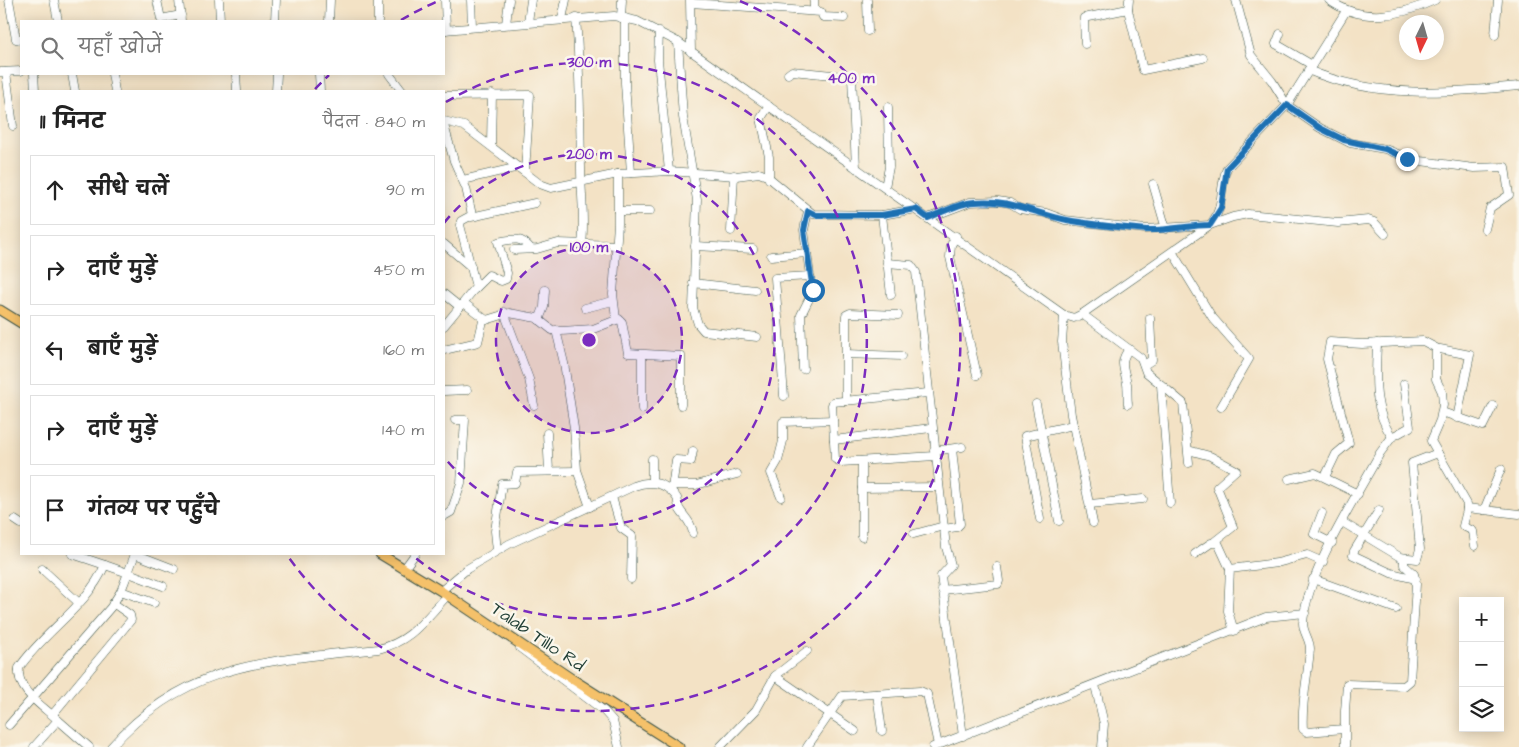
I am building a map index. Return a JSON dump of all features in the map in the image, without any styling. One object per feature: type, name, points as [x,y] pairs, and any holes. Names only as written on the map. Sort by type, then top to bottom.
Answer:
[{"type":"main road","points":[[1,312],[20,323]]},
{"type":"main road","name":"Talab Tillo Rd","points":[[382,555],[679,747]]},
{"type":"street","points":[[9,0],[16,39],[20,40]]},
{"type":"street","points":[[54,0],[58,20]]},
{"type":"street","points":[[157,0],[161,19],[181,18],[179,0]]},
{"type":"street","points":[[219,0],[220,20]]},
{"type":"street","points":[[275,20],[276,0]]},
{"type":"street","points":[[329,20],[330,0]]},
{"type":"street","points":[[378,0],[378,20]]},
{"type":"street","points":[[445,0],[445,28],[563,16],[576,18],[622,15],[659,31],[691,48],[856,168],[956,236],[1064,315],[1074,318],[1173,253],[1210,225],[1221,208],[1227,168],[1287,105],[1346,11]]},
{"type":"street","points":[[471,0],[471,24]]},
{"type":"street","points":[[506,22],[509,0]]},
{"type":"street","points":[[528,19],[531,0]]},
{"type":"street","points":[[563,16],[566,0]]},
{"type":"street","points":[[622,0],[631,173]]},
{"type":"street","points":[[814,0],[814,11]]},
{"type":"street","points":[[867,0],[868,31]]},
{"type":"street","points":[[1129,0],[1128,9],[1143,70],[1203,58]]},
{"type":"street","points":[[1236,0],[1248,51],[1287,105],[1320,128],[1344,140],[1385,149],[1407,159],[1474,168],[1505,167],[1509,195],[1490,208],[1485,229]]},
{"type":"street","points":[[1329,0],[1346,11],[1384,15],[1411,4],[1435,0]]},
{"type":"street","points":[[1495,35],[1498,0]]},
{"type":"street","points":[[691,48],[690,2],[814,11],[821,12],[822,17],[844,18]]},
{"type":"street","points":[[1085,44],[1084,18],[1128,9]]},
{"type":"street","points":[[576,18],[580,62],[581,182],[584,214],[582,245]]},
{"type":"street","points":[[659,31],[658,60],[669,171]]},
{"type":"street","points":[[1280,34],[1276,44],[1310,67],[1349,84],[1410,92],[1447,92],[1519,86]]},
{"type":"street","points":[[678,42],[683,116],[697,200],[693,308],[698,324],[704,332],[757,337]]},
{"type":"street","points":[[13,126],[3,72],[20,70]]},
{"type":"street","points":[[788,74],[792,71],[852,77],[856,168]]},
{"type":"street","points":[[34,75],[35,90]]},
{"type":"street","points":[[72,75],[75,90]]},
{"type":"street","points":[[112,75],[115,90]]},
{"type":"street","points":[[236,75],[237,90]]},
{"type":"street","points":[[276,90],[277,75]]},
{"type":"street","points":[[319,75],[320,90]]},
{"type":"street","points":[[391,75],[401,90]]},
{"type":"street","points":[[445,96],[492,94],[531,96],[522,169]]},
{"type":"street","points":[[491,145],[492,94]]},
{"type":"street","points":[[769,179],[768,151],[761,118],[770,106]]},
{"type":"street","points":[[885,187],[889,167],[888,107]]},
{"type":"street","points":[[445,121],[458,124],[491,145],[545,186],[566,186],[618,174],[631,173],[669,171],[734,175],[762,173],[808,211],[816,215],[882,215],[916,209]]},
{"type":"street","points":[[445,129],[454,161],[463,180],[471,217]]},
{"type":"street","points":[[463,180],[522,169]]},
{"type":"street","points":[[616,319],[613,301],[618,174]]},
{"type":"street","points":[[731,231],[734,175]]},
{"type":"street","points":[[1153,184],[1166,230]]},
{"type":"street","points":[[928,218],[970,202],[998,201],[1010,203],[1020,209],[1046,213],[1065,220],[1145,230],[1166,230],[1210,225],[1232,217],[1248,214],[1338,223],[1368,220],[1374,222],[1385,234]]},
{"type":"street","points":[[475,289],[460,225],[462,221],[471,217],[535,203]]},
{"type":"street","points":[[618,211],[650,211]]},
{"type":"street","points":[[803,369],[801,315],[812,293],[804,230],[808,211]]},
{"type":"street","points":[[882,215],[891,294]]},
{"type":"street","points":[[956,236],[950,245],[950,257],[977,375]]},
{"type":"street","points":[[445,325],[489,274],[503,281],[507,277],[498,242],[519,238],[524,240],[531,249]]},
{"type":"street","points":[[514,250],[541,249],[555,244],[616,245]]},
{"type":"street","points":[[445,245],[471,267]]},
{"type":"street","points":[[695,246],[753,249]]},
{"type":"street","points":[[771,256],[807,253]]},
{"type":"street","points":[[1173,253],[1212,317],[1249,359],[1221,407]]},
{"type":"street","points":[[887,263],[914,267],[934,453],[947,552],[951,565],[950,569],[941,574],[942,590],[963,736]]},
{"type":"street","points":[[784,396],[775,278],[810,276]]},
{"type":"street","points":[[693,283],[755,290]]},
{"type":"street","points":[[539,320],[544,306],[545,290]]},
{"type":"street","points":[[445,295],[486,320]]},
{"type":"street","points":[[585,308],[613,301]]},
{"type":"street","points":[[445,350],[478,342],[483,321],[504,312],[539,320],[556,330],[593,329],[616,319]]},
{"type":"street","points":[[504,312],[529,378],[534,405]]},
{"type":"street","points":[[846,401],[847,314],[898,314]]},
{"type":"street","points":[[1082,314],[1141,358],[1146,372],[1183,403],[1189,463]]},
{"type":"street","points":[[1064,315],[1062,342],[1073,425],[1093,523]]},
{"type":"street","points":[[1144,365],[1152,360],[1150,318]]},
{"type":"street","points":[[616,319],[622,322],[627,352],[642,355],[681,356],[681,404]]},
{"type":"street","points":[[556,330],[564,363],[574,428],[577,471],[590,507]]},
{"type":"street","points":[[1325,477],[1336,454],[1349,443],[1327,359],[1329,345],[1333,341],[1377,343],[1423,341],[1438,349],[1470,355],[1457,418]]},
{"type":"street","points":[[1377,343],[1377,401],[1385,425],[1392,437]]},
{"type":"street","points":[[1128,404],[1127,384],[1122,364],[1124,356],[1129,349]]},
{"type":"street","points":[[1438,349],[1434,368],[1436,382],[1442,392],[1442,412],[1431,439],[1463,496],[1467,508],[1463,526],[1473,531],[1474,546]]},
{"type":"street","points":[[846,354],[901,356]]},
{"type":"street","points":[[642,355],[642,409]]},
{"type":"street","points":[[1344,729],[1308,732],[1304,729],[1304,690],[1310,649],[1303,629],[1305,613],[1313,579],[1380,453],[1392,437],[1410,425],[1404,384]]},
{"type":"street","points":[[1161,385],[1170,503]]},
{"type":"street","points":[[445,391],[468,390]]},
{"type":"street","points":[[928,393],[832,404],[836,461],[862,461],[934,453],[962,447]]},
{"type":"street","points":[[1036,404],[1059,521]]},
{"type":"street","points":[[1442,412],[1485,426],[1493,406]]},
{"type":"street","points":[[445,515],[451,512],[462,480],[466,420],[455,420]]},
{"type":"street","points":[[781,497],[771,473],[783,441],[783,422],[833,420]]},
{"type":"street","points":[[1040,519],[1025,437],[1028,434],[1073,425]]},
{"type":"street","points":[[834,440],[931,428]]},
{"type":"street","points":[[547,433],[549,471]]},
{"type":"street","points":[[914,534],[944,527],[957,527],[960,524],[952,448]]},
{"type":"street","points":[[1188,450],[1206,454],[1236,470],[1217,487],[1233,527],[1195,554]]},
{"type":"street","points":[[693,451],[691,461],[676,460],[672,489],[678,500],[678,508],[692,523],[693,533]]},
{"type":"street","points":[[1342,522],[1404,558],[1417,559],[1420,553],[1412,464],[1438,453]]},
{"type":"street","points":[[652,459],[652,482]]},
{"type":"street","points":[[862,461],[862,537]]},
{"type":"street","points":[[1484,510],[1501,469]]},
{"type":"street","points":[[497,551],[495,532],[500,486],[503,483],[515,483],[517,472],[577,471]]},
{"type":"street","points":[[1289,480],[1312,473],[1325,477],[1358,494]]},
{"type":"street","points":[[111,747],[160,702],[188,686],[217,675],[272,660],[394,646],[411,636],[462,572],[535,531],[634,486],[652,482],[672,489],[696,485],[736,474]]},
{"type":"street","points":[[862,488],[939,487]]},
{"type":"street","points":[[612,497],[621,528],[632,536],[631,579]]},
{"type":"street","points":[[1090,504],[1143,499]]},
{"type":"street","points":[[1467,508],[1519,514]]},
{"type":"street","points":[[1379,510],[1354,551],[1353,556],[1386,571],[1416,579]]},
{"type":"street","points":[[1322,513],[1314,534],[1332,543]]},
{"type":"street","points":[[1214,542],[1219,544],[1225,554],[1230,570],[1228,611],[1234,631]]},
{"type":"street","points":[[75,555],[163,586]]},
{"type":"street","points":[[9,725],[34,699],[113,603],[121,591],[135,555]]},
{"type":"street","points":[[138,555],[174,569]]},
{"type":"street","points":[[404,569],[414,555]]},
{"type":"street","points":[[1230,570],[1276,563],[1307,555],[1323,562]]},
{"type":"street","points":[[1345,747],[1344,729],[1348,684],[1404,686],[1409,684],[1416,615],[1416,579],[1405,566],[1404,558]]},
{"type":"street","points":[[89,747],[34,699],[22,681],[19,668],[98,581],[105,565]]},
{"type":"street","points":[[942,590],[998,584],[1000,581],[997,567]]},
{"type":"street","points":[[42,570],[79,602]]},
{"type":"street","points":[[1313,579],[1396,609]]},
{"type":"street","points":[[121,591],[154,603]]},
{"type":"street","points":[[39,745],[56,717],[131,620],[130,615],[113,603]]},
{"type":"street","points":[[807,747],[842,696],[926,692],[936,746],[1272,615],[1305,613]]},
{"type":"street","points":[[512,639],[538,663],[604,711],[613,721],[619,747]]},
{"type":"street","points":[[720,747],[756,710],[775,676],[807,651]]},
{"type":"street","points":[[775,676],[855,730]]},
{"type":"street","points":[[1095,685],[1104,724],[1102,747]]},
{"type":"street","points":[[877,694],[882,731]]},
{"type":"route","points":[[813,290],[804,230],[808,211],[816,215],[882,215],[916,209],[928,218],[970,202],[1002,201],[1020,209],[1046,213],[1065,220],[1145,230],[1166,230],[1210,225],[1221,208],[1224,176],[1227,168],[1287,105],[1327,133],[1356,144],[1385,149],[1407,159]]}]
